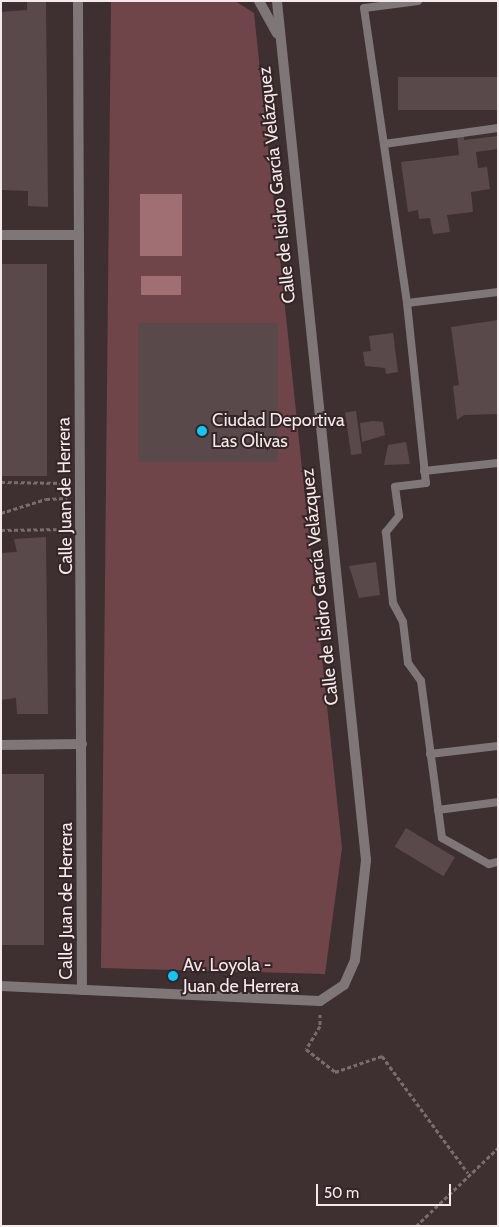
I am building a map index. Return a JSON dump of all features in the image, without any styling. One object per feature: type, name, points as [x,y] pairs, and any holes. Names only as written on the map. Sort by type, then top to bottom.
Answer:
[{"type":"street","name":"Calle Juan de Herrera","points":[[78,1],[82,990]]},
{"type":"street","name":"Calle de Isidro García Velázquez","points":[[259,1],[278,35]]},
{"type":"street","name":"Calle de Isidro García Velázquez","points":[[278,1],[278,35],[366,860],[355,960],[344,985],[320,1001]]},
{"type":"street","points":[[1,236],[79,235]]},
{"type":"street","points":[[1,745],[82,744]]},
{"type":"street","points":[[1,986],[320,1001]]},
{"type":"lane","points":[[418,1],[364,8],[407,303],[426,483],[395,487],[399,516],[386,532],[393,603],[403,622],[408,662],[421,681],[442,838],[489,864],[498,862]]},
{"type":"lane","points":[[384,144],[498,128]]},
{"type":"lane","points":[[407,303],[498,292]]},
{"type":"lane","points":[[424,471],[498,463]]},
{"type":"lane","points":[[430,754],[498,746]]},
{"type":"lane","points":[[438,810],[498,802]]},
{"type":"path","points":[[1,482],[66,481],[66,505]]},
{"type":"path","points":[[1,513],[46,499],[80,498]]},
{"type":"path","points":[[1,530],[67,529],[67,521]]},
{"type":"path","points":[[320,1001],[320,1026],[306,1049],[335,1072],[382,1056],[468,1173]]},
{"type":"path","points":[[416,1226],[468,1173],[498,1148]]},
{"type":"shaded area","name":"Ciudad Deportiva Las Olivas","points":[[111,1],[235,1],[254,13],[342,848],[325,974],[101,968]]},
{"type":"shaded area","points":[[140,194],[182,194],[182,256],[140,256]]},
{"type":"shaded area","points":[[141,276],[181,276],[181,295],[141,295]]},
{"type":"building","points":[[27,1],[46,1],[48,207],[28,206],[28,191],[1,190],[1,12],[27,10]]},
{"type":"building","points":[[398,77],[498,77],[498,110],[398,110]]},
{"type":"building","points":[[464,135],[464,140],[498,136],[498,149],[476,152],[478,168],[487,167],[490,189],[471,192],[473,212],[447,215],[450,232],[433,234],[430,218],[419,219],[418,210],[408,212],[401,162],[459,155],[457,136]]},
{"type":"building","points":[[1,264],[47,264],[47,476],[1,476]]},
{"type":"building","points":[[498,320],[498,414],[464,415],[457,420],[453,386],[459,385],[451,327]]},
{"type":"building","points":[[138,323],[278,323],[278,462],[138,462]]},
{"type":"building","points":[[393,333],[398,372],[386,374],[385,368],[365,366],[363,352],[371,351],[369,336]]},
{"type":"building","points":[[356,411],[362,454],[351,455],[345,413]]},
{"type":"building","points":[[383,422],[385,435],[362,442],[360,423]]},
{"type":"building","points":[[406,442],[410,464],[384,465],[388,445]]},
{"type":"building","points":[[46,537],[48,714],[17,714],[16,698],[1,700],[1,553],[17,552],[14,539]]},
{"type":"building","points":[[376,562],[380,595],[359,598],[349,566]]},
{"type":"building","points":[[1,774],[44,774],[44,945],[1,945]]},
{"type":"building","points":[[406,828],[455,857],[444,876],[395,847]]},
{"type":"place","name":"Ciudad Deportiva Las Olivas","points":[[202,431]]},
{"type":"place","name":"Av. Loyola - Juan de Herrera","points":[[173,976]]}]
